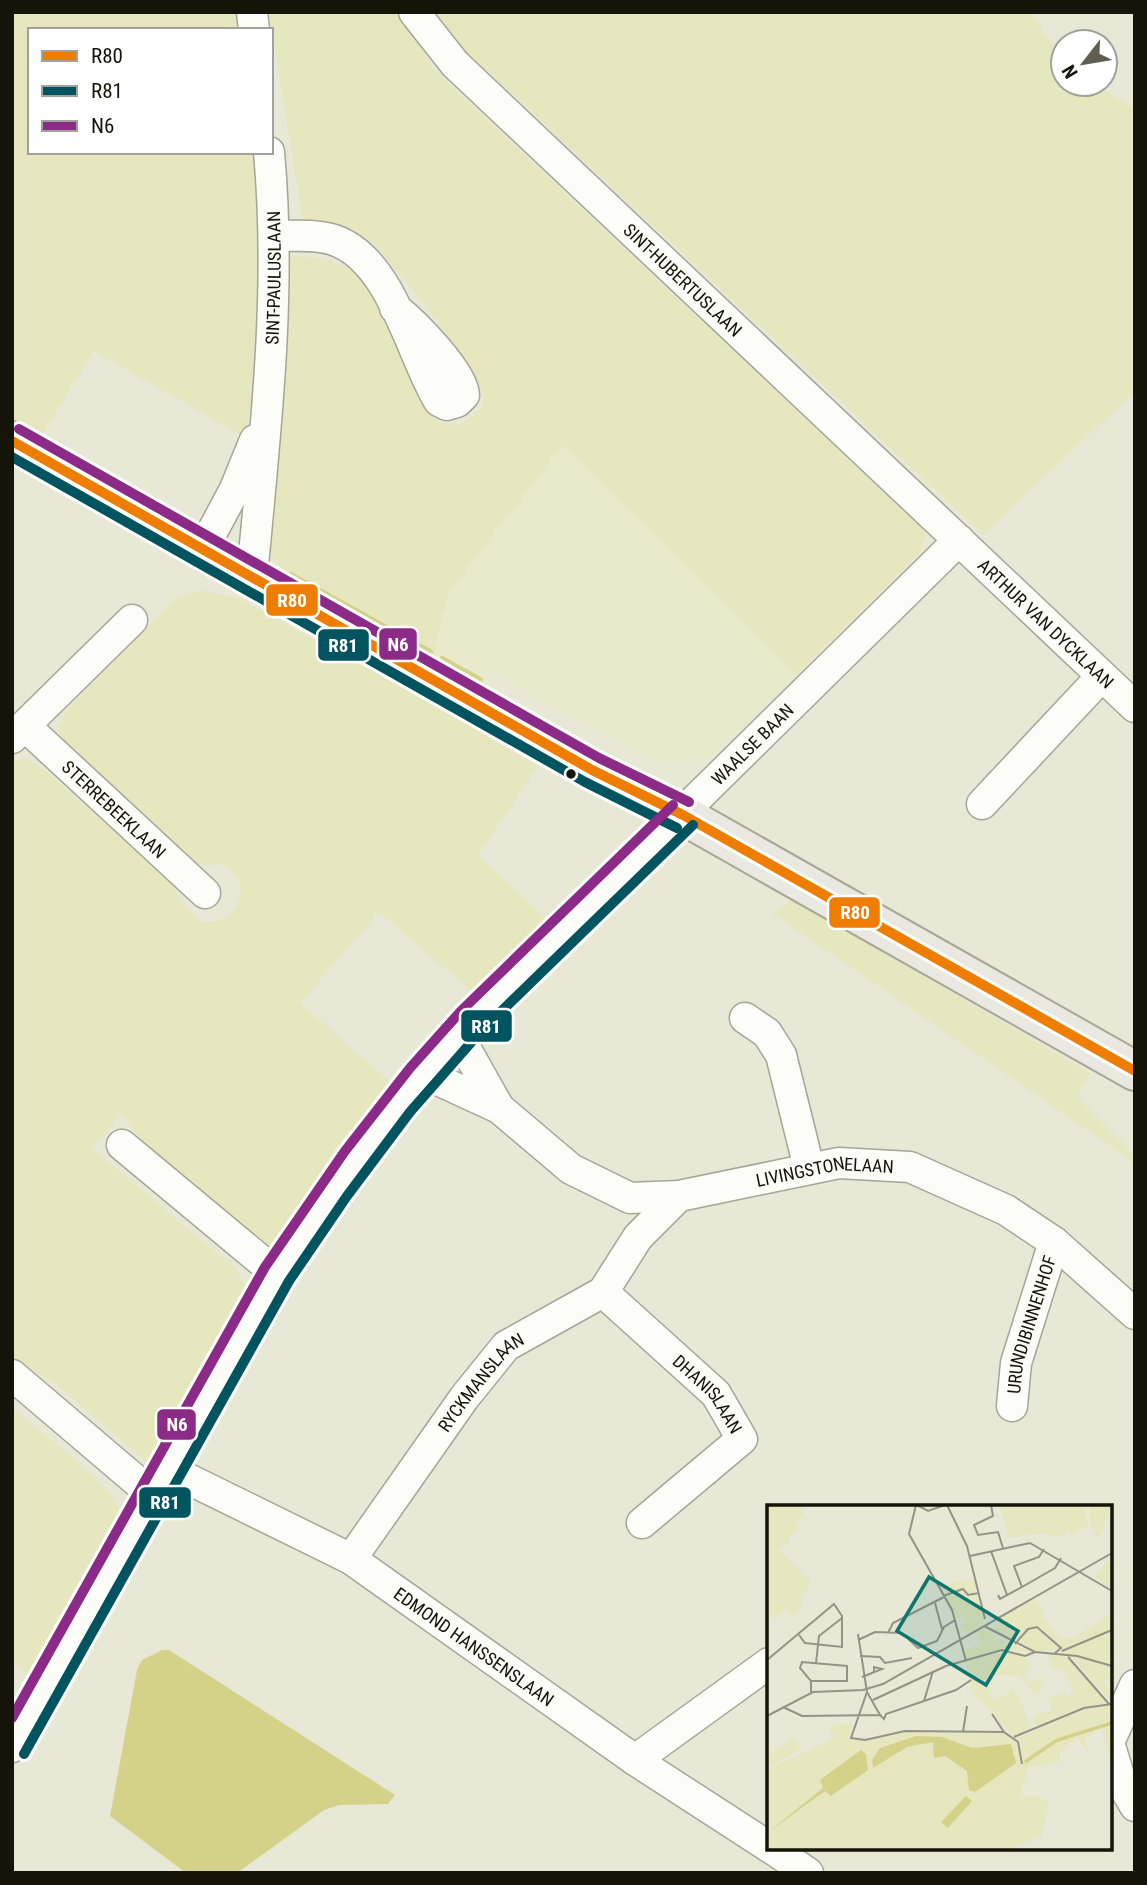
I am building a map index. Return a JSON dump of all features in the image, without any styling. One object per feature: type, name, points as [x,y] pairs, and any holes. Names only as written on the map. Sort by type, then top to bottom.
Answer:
[{"type":"main road","points":[[12,441],[592,769],[683,815],[1135,1071]]},
{"type":"street","name":"SINT-HUBERTUSLAAN","points":[[414,12],[455,64],[959,540]]},
{"type":"street","name":"SINT-PAULUSLAAN","points":[[252,576],[268,404],[275,236],[269,154]]},
{"type":"street","points":[[275,236],[319,237],[345,245],[369,265],[396,308]]},
{"type":"street","name":"SINT-PAULUSLAAN","points":[[203,549],[246,466],[268,404]]},
{"type":"street","name":"ARTHUR VAN DYCKLAAN","points":[[959,540],[1135,707]]},
{"type":"street","name":"WAALSE BAAN","points":[[12,1747],[277,1274],[307,1228],[425,1074],[458,1035],[959,540]]},
{"type":"street","name":"STERREBEEKLAAN","points":[[132,620],[18,732],[205,893]]},
{"type":"street","points":[[982,804],[1102,676]]},
{"type":"street","points":[[745,1018],[767,1033],[781,1055],[809,1168]]},
{"type":"street","name":"LIVINGSTONELAAN","points":[[458,1035],[499,1108]]},
{"type":"street","name":"LIVINGSTONELAAN","points":[[425,1074],[499,1108],[570,1169],[630,1198],[679,1196],[839,1163],[910,1167],[1006,1210],[1054,1242],[1135,1314]]},
{"type":"street","points":[[122,1145],[277,1274]]},
{"type":"street","name":"RYCKMANSLAAN","points":[[351,1559],[464,1398],[506,1346],[603,1292],[639,1237],[679,1196]]},
{"type":"street","points":[[630,1198],[639,1237]]},
{"type":"street","name":"URUNDIBINNENHOF","points":[[1012,1406],[1016,1363],[1054,1242]]},
{"type":"street","name":"DHANISLAAN","points":[[603,1292],[716,1394],[743,1440],[642,1522]]},
{"type":"street","name":"EDMOND HANSSENSLAAN","points":[[12,1375],[161,1482],[351,1559],[635,1760],[767,1846]]},
{"type":"street","points":[[635,1760],[767,1664]]},
{"type":"street","points":[[1112,1736],[1135,1685]]},
{"type":"street","points":[[1112,1753],[1121,1782],[1135,1806]]},
{"type":"street","name":"EDMOND HANSSENSLAAN","points":[[773,1850],[808,1873]]},
{"type":"shaded area","points":[[12,12],[235,12],[238,28],[28,28],[28,154],[256,154],[261,231],[251,402],[244,437],[94,351],[41,437],[12,421]]},
{"type":"shaded area","points":[[269,12],[398,12],[436,72],[922,529],[925,535],[922,550],[797,674],[563,445],[448,593],[433,659],[322,597],[283,570],[273,559],[270,527],[287,256],[314,257],[358,270],[373,293],[438,422],[459,426],[479,409],[484,397],[468,365],[415,293],[371,241],[354,231],[303,221]]},
{"type":"shaded area","points":[[427,12],[1029,12],[1049,40],[1049,98],[1117,98],[1135,109],[1135,391],[983,535],[487,70],[462,56]]},
{"type":"shaded area","points":[[563,445],[797,674],[710,757],[673,764],[657,762],[490,672],[481,686],[433,659],[448,593]]},
{"type":"shaded area","points":[[200,590],[238,598],[412,692],[538,766],[478,855],[547,920],[477,996],[379,912],[300,1003],[395,1086],[330,1177],[276,1244],[267,1248],[161,1164],[121,1114],[92,1148],[236,1269],[245,1285],[245,1301],[147,1463],[56,1384],[12,1357],[12,761],[26,759],[42,768],[171,883],[184,906],[200,922],[211,922],[230,914],[240,898],[238,879],[231,869],[220,864],[199,864],[187,857],[60,739],[59,726],[67,710],[175,598]]},
{"type":"shaded area","points":[[792,900],[1090,1073],[1077,1097],[1135,1155],[1135,1163],[772,913]]},
{"type":"shaded area","points":[[12,1408],[88,1471],[113,1497],[118,1507],[109,1539],[97,1563],[32,1679],[12,1660]]},
{"type":"shaded area","points":[[162,1650],[169,1650],[395,1795],[388,1804],[339,1805],[324,1810],[237,1873],[186,1873],[110,1816],[137,1670],[142,1660]]},
{"type":"waterway","points":[[291,575],[430,652]]},
{"type":"waterway","points":[[442,659],[480,680]]},
{"type":"transit line","name":"N6","points":[[19,429],[599,758],[689,802]]},
{"type":"transit line","name":"R80","points":[[12,441],[592,770],[683,815],[1135,1071]]},
{"type":"transit line","name":"R81","points":[[12,457],[585,782],[677,828]]},
{"type":"transit line","name":"N6","points":[[12,1718],[265,1267],[345,1151],[410,1068],[461,1011],[673,805]]},
{"type":"transit line","name":"R81","points":[[24,1754],[289,1281],[347,1196],[410,1112],[482,1030],[693,825]]}]
